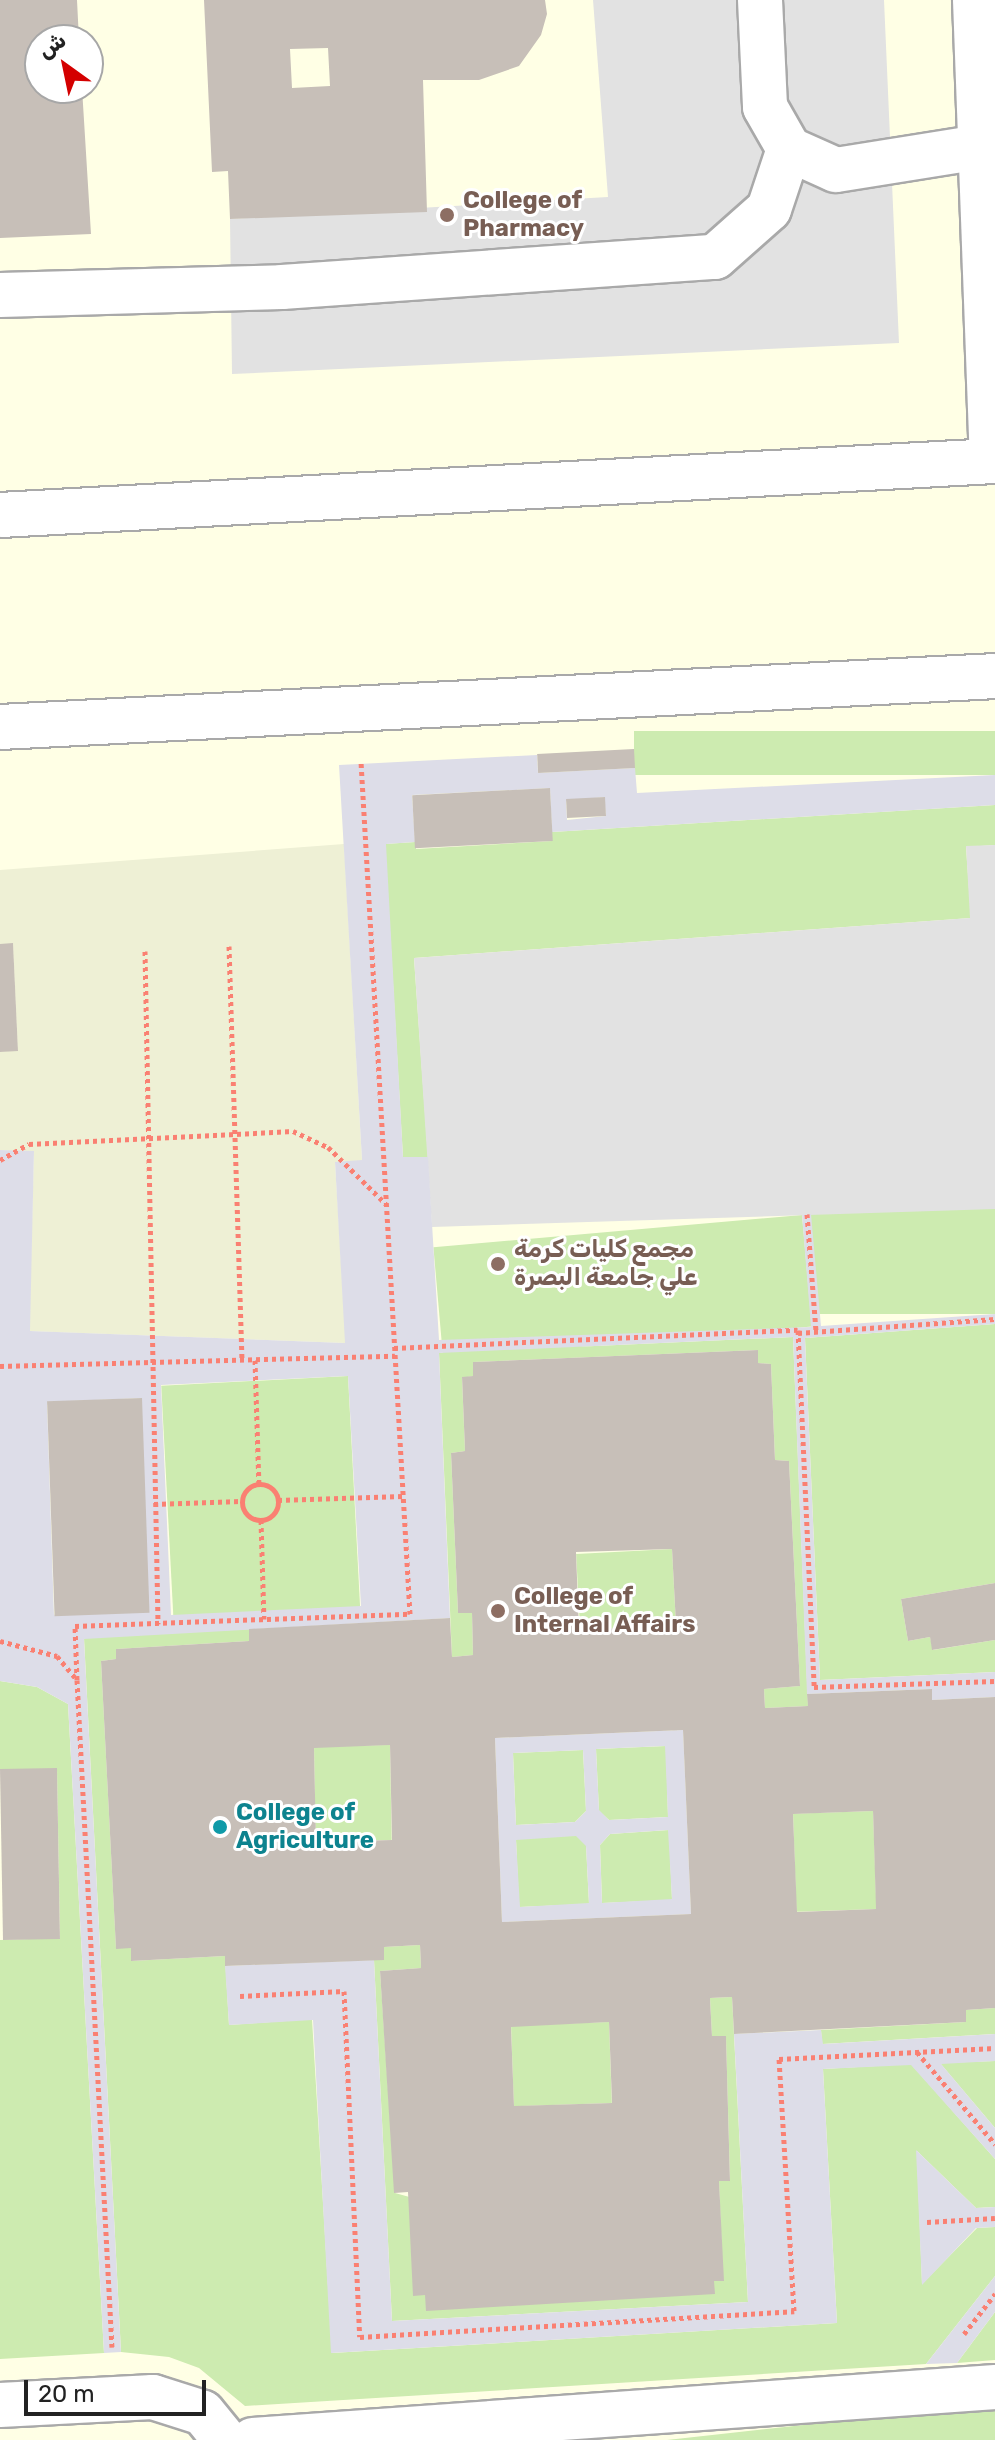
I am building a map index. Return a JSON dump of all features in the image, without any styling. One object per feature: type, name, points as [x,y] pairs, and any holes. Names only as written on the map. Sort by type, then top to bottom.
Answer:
[{"type":"street","points":[[760,0],[765,107],[789,149],[836,170],[980,147]]},
{"type":"street","points":[[0,515],[994,461],[975,0]]},
{"type":"street","points":[[0,295],[282,287],[715,257],[769,209],[789,149]]},
{"type":"street","points":[[0,727],[995,676]]},
{"type":"street","points":[[253,2440],[422,2434],[995,2387]]},
{"type":"street","points":[[0,2405],[153,2397],[203,2413],[225,2440]]},
{"type":"path","points":[[112,2349],[75,1626],[410,1614],[358,709]]},
{"type":"path","points":[[229,946],[242,1360]]},
{"type":"path","points":[[145,951],[150,1362],[158,1624]]},
{"type":"path","points":[[0,1160],[29,1144],[293,1131],[313,1137],[386,1204]]},
{"type":"path","points":[[807,1214],[816,1332]]},
{"type":"path","points":[[394,1348],[798,1333],[995,1319]]},
{"type":"path","points":[[798,1333],[814,1687],[995,1681]]},
{"type":"path","points":[[0,1366],[395,1356]]},
{"type":"path","points":[[154,1504],[241,1501],[259,1484],[255,1360]]},
{"type":"path","points":[[241,1501],[250,1517],[261,1520],[273,1515],[278,1500],[272,1488],[259,1484]]},
{"type":"path","points":[[278,1500],[403,1496]]},
{"type":"path","points":[[261,1520],[264,1619]]},
{"type":"path","points":[[0,1641],[57,1656],[77,1680]]},
{"type":"path","points":[[240,1996],[344,1991],[360,2337],[794,2311],[779,2059],[995,2048]]},
{"type":"path","points":[[916,2052],[995,2144]]},
{"type":"path","points":[[927,2222],[995,2218]]},
{"type":"path","points":[[960,2340],[995,2294]]},
{"type":"shaded area","name":"مجمع كليات كرمة علي جامعة البصرة","points":[[0,0],[995,0],[995,2440],[0,2440]]},
{"type":"shaded area","points":[[593,0],[884,0],[899,343],[232,374],[230,219],[608,197]]},
{"type":"shaded area","points":[[537,755],[538,773],[635,768],[637,793],[995,775],[995,805],[552,832],[550,788],[412,795],[415,842],[386,844],[403,1157],[428,1157],[439,1340],[811,1327],[802,1215],[811,1214],[821,1326],[995,1314],[995,1324],[805,1338],[820,1680],[995,1672],[995,1697],[932,1700],[932,1689],[807,1694],[793,1337],[439,1353],[450,1618],[84,1639],[121,2352],[104,2353],[68,1704],[37,1687],[0,1681],[0,1150],[34,1151],[30,1331],[345,1343],[335,1162],[362,1160],[339,765]],"holes":[[[604,797],[606,816],[567,820],[566,801]],[[348,1376],[361,1606],[171,1615],[161,1385]],[[142,1398],[54,1616],[47,1402]]]},
{"type":"shaded area","points":[[344,844],[362,1161],[335,1163],[346,1343],[29,1331],[34,1152],[0,1150],[0,1052],[18,1050],[13,944],[0,944],[0,870]]},
{"type":"shaded area","points":[[995,845],[995,1209],[432,1227],[414,958],[970,918],[966,846]]},
{"type":"shaded area","points":[[683,1730],[691,1914],[502,1922],[495,1738]],"holes":[[[665,1746],[668,1817],[609,1820],[599,1810],[596,1749]],[[583,1750],[586,1811],[575,1822],[516,1825],[513,1753]],[[668,1830],[672,1899],[602,1903],[600,1845],[610,1834]],[[576,1836],[586,1846],[589,1903],[520,1907],[516,1840]]]},
{"type":"shaded area","points":[[374,1960],[392,2321],[748,2302],[734,2034],[821,2030],[823,2044],[995,2034],[995,2061],[941,2064],[995,2128],[995,2159],[911,2065],[823,2069],[837,2323],[331,2353],[313,2020],[229,2025],[225,1966]]},
{"type":"shaded area","points":[[916,2150],[976,2208],[995,2207],[995,2227],[976,2228],[922,2285]]},
{"type":"shaded area","points":[[995,2276],[995,2312],[957,2363],[926,2364]]},
{"type":"green space","points":[[634,731],[995,731],[995,775],[634,775]]},
{"type":"green space","points":[[995,805],[995,845],[966,847],[971,918],[414,958],[428,1157],[403,1158],[385,844],[415,842],[416,849],[552,841],[552,832]]},
{"type":"green space","points":[[811,1209],[995,1209],[995,1314],[811,1314]]},
{"type":"green space","points":[[802,1215],[812,1327],[443,1359],[433,1247]]},
{"type":"green space","points":[[995,1324],[995,1583],[901,1599],[908,1641],[930,1637],[933,1650],[995,1640],[995,1672],[820,1680],[805,1338]]},
{"type":"green space","points":[[793,1337],[808,1706],[765,1708],[764,1689],[800,1686],[789,1461],[775,1460],[771,1364],[758,1363],[758,1350],[473,1362],[473,1376],[462,1378],[465,1451],[451,1453],[458,1613],[472,1613],[473,1655],[452,1657],[439,1353]]},
{"type":"green space","points":[[348,1376],[360,1607],[173,1616],[161,1386]]},
{"type":"green space","points":[[672,1549],[676,1625],[580,1630],[576,1554]]},
{"type":"green space","points":[[249,1629],[249,1641],[116,1649],[116,1659],[101,1661],[116,1948],[131,1948],[131,1961],[225,1956],[229,2025],[312,2019],[332,2353],[837,2323],[823,2069],[911,2064],[995,2159],[995,2207],[976,2208],[917,2151],[922,2284],[977,2228],[995,2227],[995,2276],[926,2364],[245,2406],[199,2368],[169,2357],[121,2352],[84,1638]]},
{"type":"green space","points":[[0,1681],[37,1687],[68,1704],[104,2353],[0,2359],[0,1940],[60,1938],[57,1769],[0,1769]]},
{"type":"green space","points":[[390,1745],[392,1840],[316,1841],[314,1746]]},
{"type":"green space","points":[[666,1746],[668,1817],[609,1820],[599,1811],[596,1749]]},
{"type":"green space","points":[[583,1750],[586,1811],[575,1822],[516,1825],[513,1753]]},
{"type":"green space","points":[[873,1811],[876,1909],[796,1912],[793,1814]]},
{"type":"green space","points":[[669,1830],[672,1900],[602,1903],[600,1845],[610,1834]]},
{"type":"green space","points":[[576,1835],[586,1845],[589,1904],[519,1907],[516,1839]]},
{"type":"green space","points":[[420,1945],[421,1968],[380,1971],[395,2193],[714,2281],[723,2281],[719,2181],[730,2180],[726,2037],[712,2036],[710,1998],[732,1997],[748,2302],[392,2321],[374,1960],[384,1960],[384,1947]]},
{"type":"green space","points":[[995,2008],[995,2034],[822,2044],[821,2030],[966,2022],[966,2010]]},
{"type":"green space","points":[[609,2022],[612,2103],[514,2106],[511,2025]]},
{"type":"green space","points":[[995,2061],[995,2128],[940,2063]]},
{"type":"green space","points":[[995,2312],[995,2360],[957,2363]]},
{"type":"green space","points":[[995,2404],[995,2440],[667,2440]]},
{"type":"building","points":[[0,0],[77,0],[78,24],[24,24],[24,104],[83,104],[91,234],[0,238]]},
{"type":"building","points":[[204,0],[545,0],[547,14],[541,35],[519,66],[479,80],[423,80],[427,212],[230,219],[228,171],[212,172]],"holes":[[[328,48],[330,86],[292,88],[290,49]]]},
{"type":"building","points":[[634,749],[635,768],[538,773],[537,754]]},
{"type":"building","points":[[550,788],[553,841],[415,848],[412,795]]},
{"type":"building","points":[[605,797],[606,816],[567,818],[566,799]]},
{"type":"building","points":[[13,943],[18,1051],[0,1052],[0,944]]},
{"type":"building","name":"College of Agriculture","points":[[758,1350],[758,1363],[771,1364],[775,1460],[789,1461],[800,1686],[764,1689],[765,1708],[808,1706],[807,1694],[932,1689],[932,1700],[995,1697],[995,2008],[966,2010],[966,2022],[734,2034],[732,1997],[710,1998],[712,2036],[726,2036],[730,2181],[719,2181],[724,2281],[714,2281],[715,2294],[426,2311],[425,2295],[413,2296],[408,2192],[394,2193],[380,1971],[421,1968],[420,1945],[384,1947],[384,1960],[225,1966],[225,1956],[131,1961],[131,1948],[116,1949],[101,1661],[116,1659],[116,1649],[249,1641],[249,1629],[450,1618],[452,1657],[473,1655],[472,1613],[458,1613],[451,1453],[465,1451],[462,1377],[473,1376],[473,1362]],"holes":[[[672,1549],[676,1625],[579,1630],[576,1552]],[[683,1730],[691,1914],[502,1922],[495,1738]],[[390,1745],[392,1840],[316,1842],[314,1748]],[[873,1811],[876,1909],[797,1912],[793,1814]],[[609,2022],[612,2103],[514,2106],[511,2027]]]},
{"type":"building","points":[[142,1398],[150,1613],[55,1616],[47,1401]]},
{"type":"building","points":[[995,1583],[995,1640],[932,1650],[930,1637],[908,1641],[901,1599]]},
{"type":"building","points":[[57,1768],[60,1939],[3,1940],[0,1769]]},
{"type":"place","name":"College of Pharmacy","points":[[447,215]]},
{"type":"place","name":"مجمع كليات كرمة علي جامعة البصرة","points":[[498,1264]]},
{"type":"place","name":"College of Internal Affairs","points":[[498,1611]]},
{"type":"place","name":"College of Agriculture","points":[[220,1827]]}]
